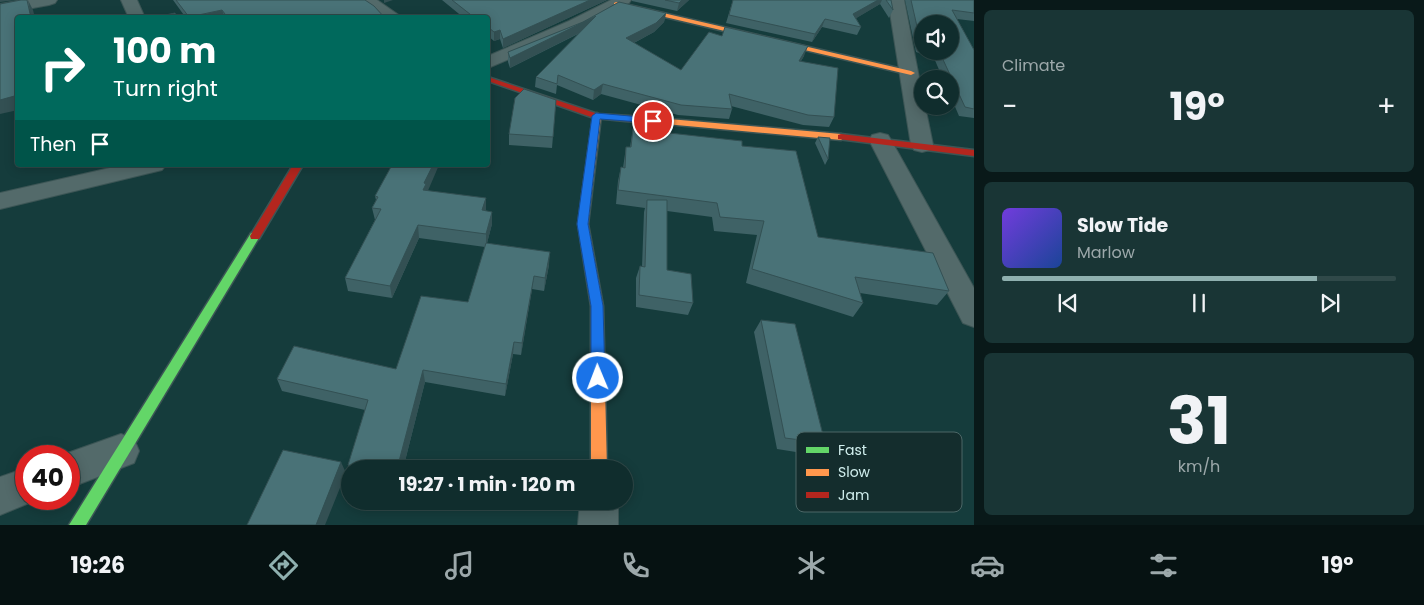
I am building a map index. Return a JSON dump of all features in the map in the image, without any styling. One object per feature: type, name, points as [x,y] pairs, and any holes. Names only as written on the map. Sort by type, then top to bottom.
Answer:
[{"type":"street","points":[[0,9],[49,0]]},
{"type":"street","points":[[129,0],[136,15]]},
{"type":"street","points":[[366,0],[390,15]]},
{"type":"street","points":[[896,0],[911,72],[922,145]]},
{"type":"street","points":[[490,62],[575,26],[620,2],[911,72]]},
{"type":"street","points":[[490,79],[596,116],[880,140],[974,153]]},
{"type":"street","points":[[596,116],[583,224],[597,306],[599,460]]},
{"type":"street","points":[[880,140],[974,315]]},
{"type":"street","points":[[0,201],[145,167]]},
{"type":"street","points":[[77,525],[297,167]]},
{"type":"street","points":[[80,466],[121,451]]},
{"type":"street","points":[[0,496],[15,490]]},
{"type":"street","points":[[598,525],[599,510]]},
{"type":"building","points":[[27,0],[30,15],[15,15],[15,96],[0,100],[0,4]]},
{"type":"building","points":[[176,0],[365,0],[382,15],[226,15],[222,10],[198,15],[187,15]]},
{"type":"building","points":[[452,0],[590,0],[503,39],[500,30],[494,32],[490,29],[490,15],[471,15]]},
{"type":"building","points":[[665,0],[682,0],[679,3]]},
{"type":"building","points":[[733,0],[878,0],[853,14],[861,27],[825,19],[815,34],[729,15]]},
{"type":"building","points":[[886,0],[891,0],[893,10]]},
{"type":"building","points":[[911,0],[974,0],[974,13],[952,10],[955,15],[914,15]]},
{"type":"building","points":[[619,2],[666,13],[656,23],[626,38],[681,70],[709,32],[722,36],[725,27],[808,46],[799,61],[838,68],[834,117],[808,115],[729,94],[732,109],[681,105],[603,84],[594,90],[558,75],[557,84],[536,77],[596,16],[510,58],[508,52],[583,22]]},
{"type":"building","points":[[959,23],[974,50],[974,109],[965,107],[959,94],[959,70],[948,70],[943,60],[959,60]]},
{"type":"building","points":[[524,89],[556,100],[553,137],[509,134],[515,98]]},
{"type":"building","points":[[633,129],[742,141],[742,146],[796,151],[818,237],[933,253],[949,291],[855,277],[863,303],[752,269],[764,221],[720,217],[717,203],[618,190],[621,167],[625,168],[626,147],[631,147]]},
{"type":"building","points":[[818,137],[830,138],[828,159]]},
{"type":"building","points":[[391,167],[432,167],[424,183],[426,184],[423,190],[486,198],[482,210],[492,212],[486,234],[418,225],[390,286],[345,278],[381,209],[372,208],[378,197],[375,196]]},
{"type":"building","points":[[647,200],[667,200],[667,270],[691,274],[693,303],[639,295],[640,266],[645,267]]},
{"type":"building","points":[[486,243],[550,252],[545,278],[534,276],[522,343],[514,342],[506,384],[423,370],[399,460],[350,460],[368,400],[277,379],[294,346],[396,369],[421,296],[468,302]]},
{"type":"building","points":[[761,320],[795,324],[822,432],[796,432],[796,439],[785,438]]},
{"type":"building","points":[[283,450],[341,462],[316,525],[247,525]]},
{"type":"traffic: fast","points":[[77,525],[255,236]]},
{"type":"traffic: slow","points":[[616,4],[911,73]]},
{"type":"traffic: slow","points":[[597,116],[583,224],[597,306],[599,460]]},
{"type":"traffic: slow","points":[[646,120],[841,137]]},
{"type":"traffic: jam","points":[[490,80],[597,116],[646,120]]},
{"type":"traffic: jam","points":[[841,137],[974,153]]},
{"type":"traffic: jam","points":[[255,236],[297,167]]},
{"type":"route","points":[[598,378],[597,306],[583,224],[596,116],[653,121]]}]
